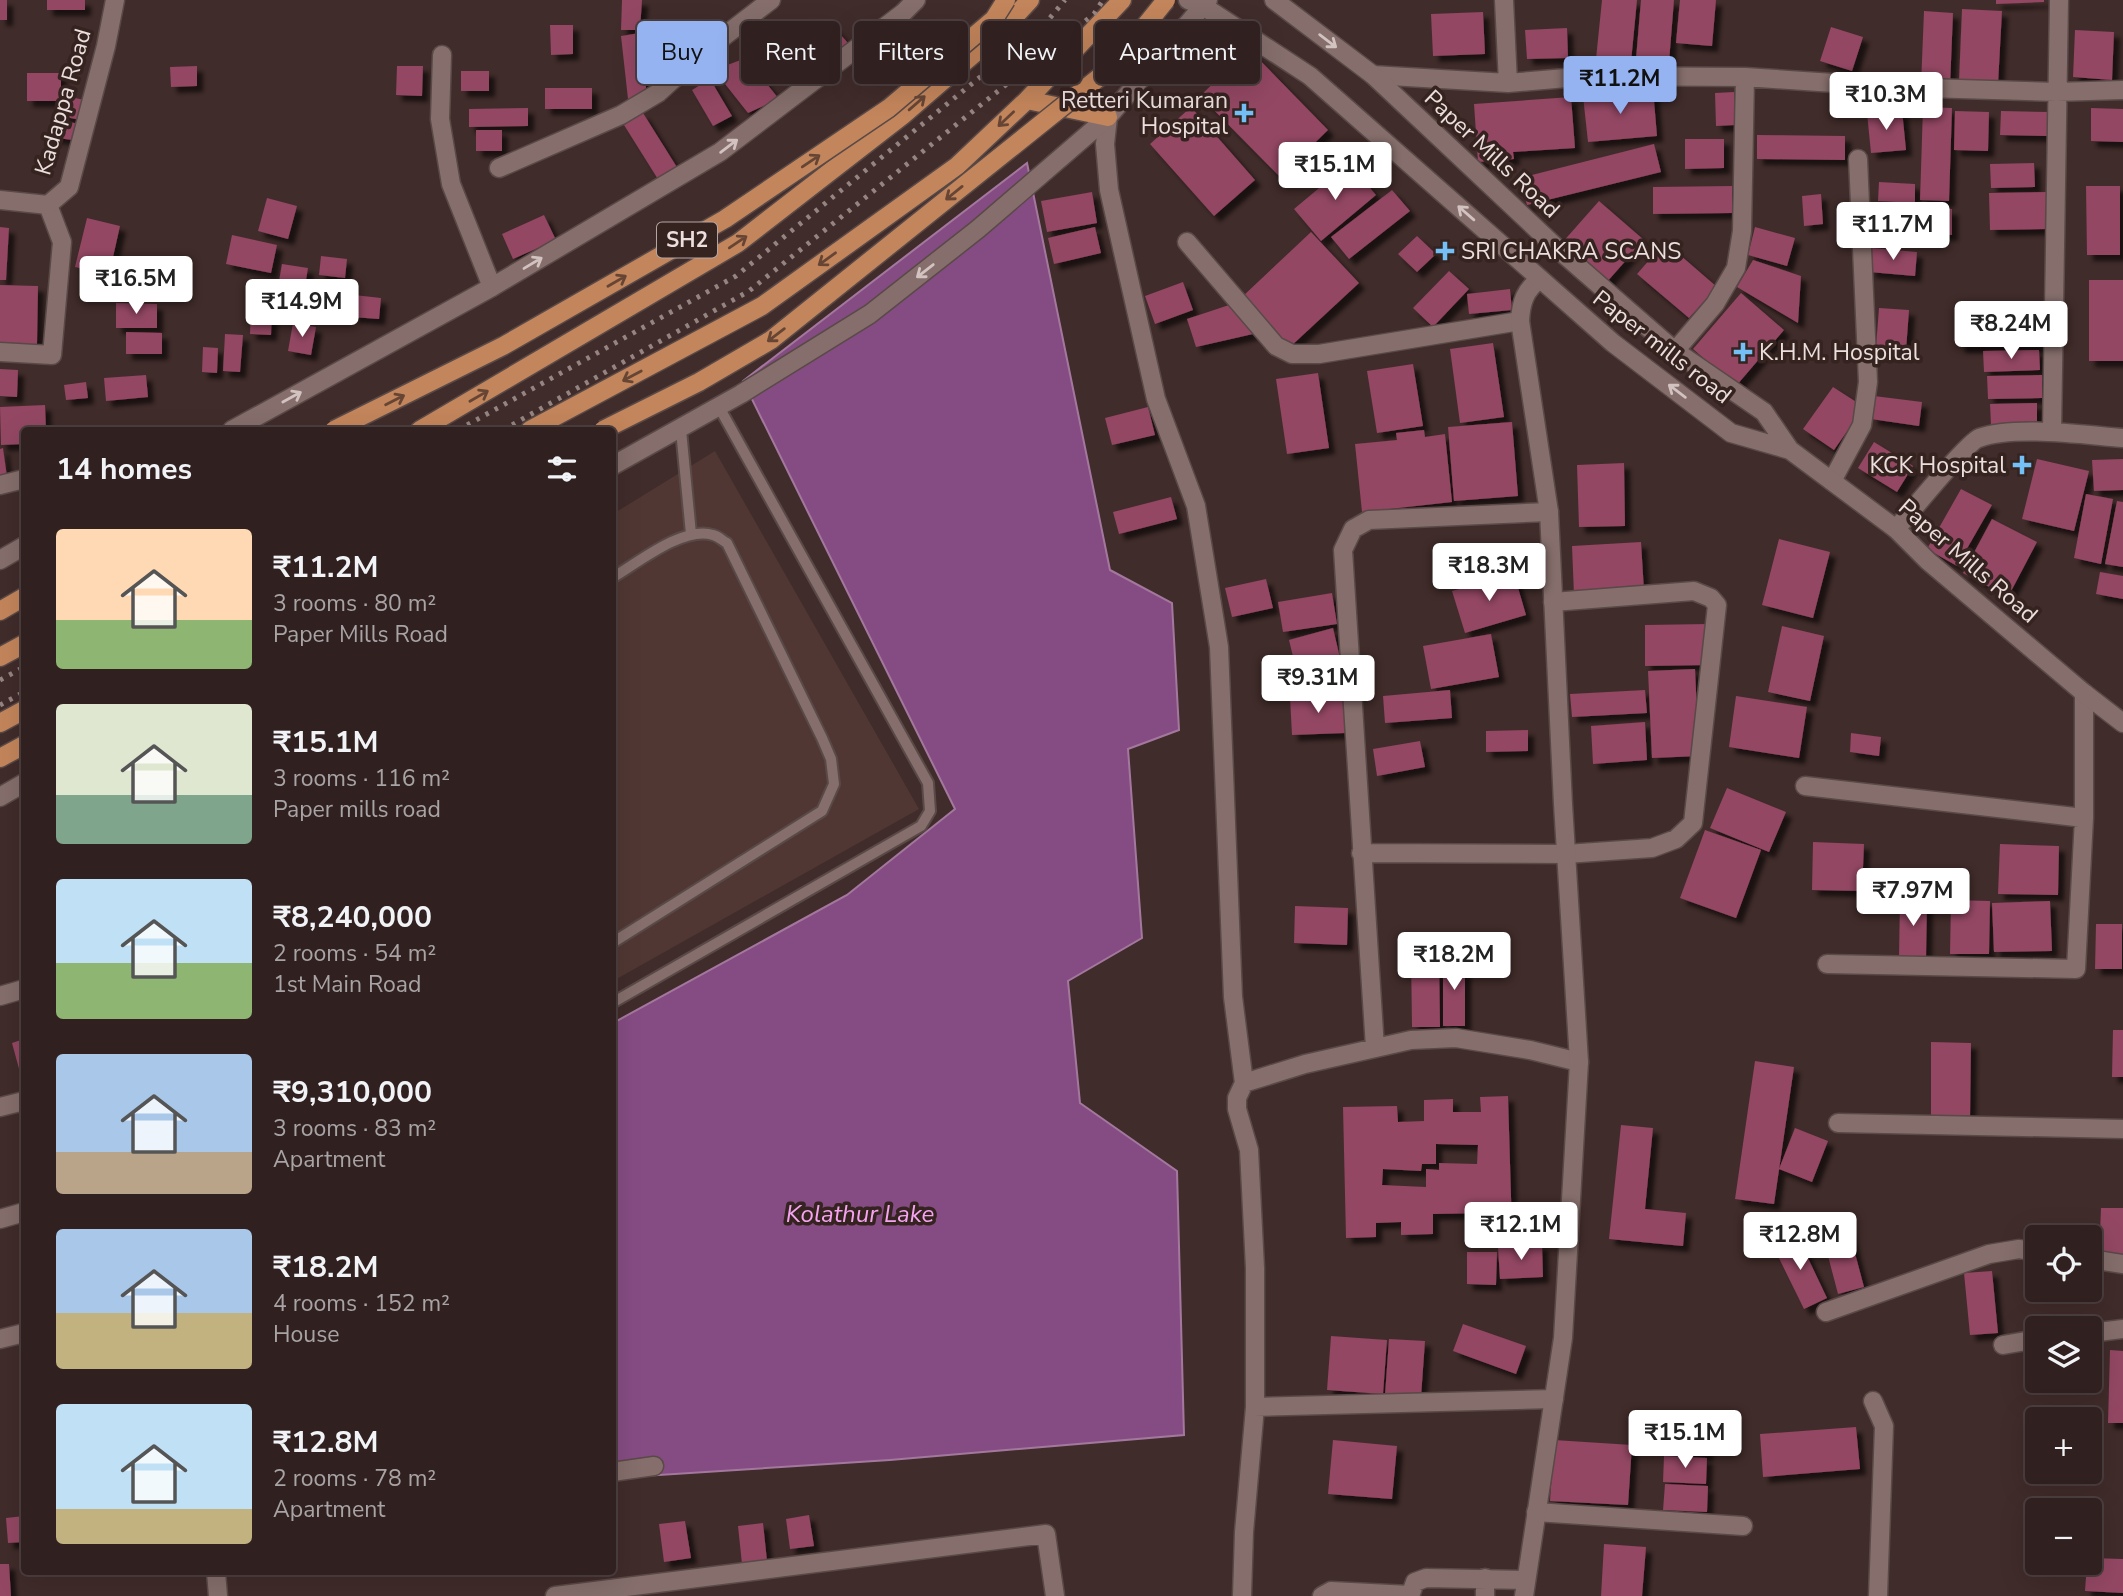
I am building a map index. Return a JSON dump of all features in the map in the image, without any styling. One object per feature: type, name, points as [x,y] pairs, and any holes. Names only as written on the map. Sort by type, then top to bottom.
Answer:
[{"type":"main road","points":[[992,0],[1001,21]]},
{"type":"main road","name":"SH2","points":[[340,427],[503,346],[725,219],[889,108],[994,19],[1006,0]]},
{"type":"main road","points":[[1011,21],[1030,0]]},
{"type":"main road","points":[[536,427],[762,306],[957,166],[1027,100],[1122,0]]},
{"type":"main road","points":[[609,427],[699,382],[771,340],[1112,67],[1166,0]]},
{"type":"main road","points":[[425,427],[738,243],[902,116],[982,48]]},
{"type":"main road","points":[[1027,100],[1108,117]]},
{"type":"main road","points":[[0,611],[21,599]]},
{"type":"main road","points":[[0,657],[21,646]]},
{"type":"main road","points":[[0,723],[21,711]]},
{"type":"main road","points":[[0,758],[21,747]]},
{"type":"street","name":"Kadappa Road","points":[[0,200],[48,205],[69,187],[106,46],[115,0]]},
{"type":"street","points":[[499,168],[621,114],[658,93],[701,54],[771,0]]},
{"type":"street","points":[[237,427],[492,287],[720,152],[903,13],[916,0]]},
{"type":"street","name":"Paper Mills Road","points":[[1274,0],[1373,75],[1559,250],[1675,351],[1764,412],[1790,450],[1896,529],[1928,561],[2123,723]]},
{"type":"street","points":[[1504,0],[1508,83]]},
{"type":"street","points":[[2052,432],[2059,0]]},
{"type":"street","points":[[616,464],[719,407],[870,314],[978,229],[1108,117],[1200,2]]},
{"type":"street","name":"Paper mills road","points":[[1200,2],[1310,76],[1613,343],[1731,433],[1790,450]]},
{"type":"street","points":[[442,55],[440,119],[452,184],[492,287]]},
{"type":"street","points":[[1373,75],[1508,83],[1590,76],[1745,77],[1893,87],[2056,92],[2123,90]]},
{"type":"street","points":[[1675,351],[1715,304],[1736,268],[1742,231],[1745,77]]},
{"type":"street","points":[[1108,117],[1105,144],[1109,190],[1156,399],[1196,506],[1219,648],[1233,997],[1244,1083],[1237,1098],[1237,1109],[1249,1150],[1255,1268],[1255,1407],[1244,1531],[1242,1596]]},
{"type":"street","points":[[1832,481],[1862,425],[1868,382],[1857,159]]},
{"type":"street","points":[[0,352],[52,355],[62,242],[48,205]]},
{"type":"street","points":[[1187,242],[1276,346],[1292,354],[1319,354],[1520,321]]},
{"type":"street","points":[[1322,1596],[1331,1591],[1410,1595],[1415,1582],[1426,1578],[1485,1587],[1525,1588],[1563,1338],[1579,1062],[1549,512],[1520,321],[1525,295],[1540,279]]},
{"type":"street","points":[[1896,529],[1976,438],[2052,432],[2123,438]]},
{"type":"street","points":[[0,485],[21,480]]},
{"type":"street","points":[[1375,1048],[1343,550],[1353,529],[1368,520],[1549,512]]},
{"type":"street","points":[[0,560],[21,548]]},
{"type":"street","points":[[1361,853],[1566,854],[1652,848],[1676,839],[1693,823],[1717,605],[1711,598],[1694,590],[1553,601]]},
{"type":"street","points":[[1827,964],[2076,969],[2084,818],[2084,693]]},
{"type":"street","points":[[0,797],[21,785]]},
{"type":"street","points":[[1805,786],[2084,818]]},
{"type":"street","points":[[0,996],[21,990]]},
{"type":"street","points":[[1244,1083],[1305,1064],[1411,1040],[1456,1038],[1530,1050],[1579,1062]]},
{"type":"street","points":[[0,1107],[21,1102]]},
{"type":"street","points":[[1838,1124],[2123,1129]]},
{"type":"street","points":[[0,1219],[21,1213]]},
{"type":"street","points":[[1826,1312],[1989,1254],[2025,1250]]},
{"type":"street","points":[[2102,1261],[2123,1264]]},
{"type":"street","points":[[2102,1331],[2123,1329]]},
{"type":"street","points":[[0,1339],[21,1334]]},
{"type":"street","points":[[2003,1345],[2025,1341]]},
{"type":"street","points":[[1255,1407],[1554,1399]]},
{"type":"street","points":[[1873,1401],[1884,1426],[1878,1596]]},
{"type":"street","points":[[616,1471],[654,1466]]},
{"type":"street","points":[[1536,1512],[1742,1526]]},
{"type":"street","points":[[555,1596],[1046,1534],[1055,1596]]},
{"type":"street","points":[[216,1575],[218,1596]]},
{"type":"lane","points":[[616,1001],[920,826],[930,811],[928,783],[719,407]]},
{"type":"lane","points":[[681,429],[691,534]]},
{"type":"lane","points":[[616,576],[672,542],[691,534],[712,534],[727,543],[822,738],[831,759],[834,784],[822,811],[616,940]]},
{"type":"shaded area","points":[[715,451],[919,809],[616,979],[616,512]]},
{"type":"water","name":"Kolathur Lake","points":[[1027,163],[1110,570],[1172,603],[1179,730],[1128,749],[1142,938],[1068,981],[1080,1103],[1177,1171],[1184,1435],[890,1460],[616,1478],[616,1021],[847,895],[955,809],[743,381]]},
{"type":"building","points":[[0,0],[7,0],[7,20],[0,20]]},
{"type":"building","points":[[47,0],[85,0],[85,10],[47,10]]},
{"type":"building","points":[[622,0],[642,0],[637,30],[621,30]]},
{"type":"building","points":[[1602,0],[1637,0],[1631,62],[1596,59]]},
{"type":"building","points":[[1641,0],[1674,0],[1669,62],[1636,59]]},
{"type":"building","points":[[1680,0],[1716,0],[1712,46],[1676,43]]},
{"type":"building","points":[[1996,0],[2044,0],[2044,2],[1996,4]]},
{"type":"building","points":[[1962,9],[2002,11],[1998,84],[1959,82]]},
{"type":"building","points":[[1924,11],[1953,13],[1950,86],[1921,85]]},
{"type":"building","points":[[1483,12],[1485,54],[1433,56],[1431,14]]},
{"type":"building","points":[[550,25],[573,25],[573,54],[551,55]]},
{"type":"building","points":[[1831,27],[1863,37],[1852,71],[1820,61]]},
{"type":"building","points":[[1567,28],[1568,58],[1527,59],[1525,30]]},
{"type":"building","points":[[2075,30],[2114,32],[2112,80],[2073,77]]},
{"type":"building","points":[[637,33],[637,84],[646,84],[647,97],[628,99],[621,36]]},
{"type":"building","points":[[840,34],[848,43],[840,50]]},
{"type":"building","points":[[741,60],[741,84],[767,84],[779,99],[748,113],[725,84],[727,65]]},
{"type":"building","points":[[1260,60],[1328,130],[1280,177],[1200,96],[1213,84],[1260,84]]},
{"type":"building","points":[[197,66],[197,86],[171,87],[170,67]]},
{"type":"building","points":[[397,66],[423,66],[422,96],[396,95]]},
{"type":"building","points":[[461,71],[489,71],[489,91],[461,91]]},
{"type":"building","points":[[27,73],[61,73],[61,101],[27,101]]},
{"type":"building","points":[[702,84],[713,84],[732,116],[713,126],[692,90]]},
{"type":"building","points":[[545,88],[592,88],[592,109],[545,109]]},
{"type":"building","points":[[1653,89],[1657,136],[1588,142],[1583,96]]},
{"type":"building","points":[[1734,92],[1735,125],[1716,126],[1715,93]]},
{"type":"building","points":[[66,96],[89,101],[85,121],[61,116]]},
{"type":"building","points":[[1571,97],[1575,148],[1513,152],[1514,159],[1478,162],[1474,104]]},
{"type":"building","points":[[1191,107],[1255,180],[1214,216],[1150,144]]},
{"type":"building","points":[[1923,107],[1952,108],[1949,201],[1920,200]]},
{"type":"building","points":[[528,108],[528,126],[469,127],[469,109]]},
{"type":"building","points":[[2091,108],[2123,109],[2123,142],[2091,141]]},
{"type":"building","points":[[1902,110],[1906,150],[1871,153],[1867,113]]},
{"type":"building","points":[[1955,111],[1989,112],[1988,151],[1954,150]]},
{"type":"building","points":[[2001,111],[2049,112],[2048,136],[2000,135]]},
{"type":"building","points":[[643,113],[680,172],[661,184],[624,125]]},
{"type":"building","points":[[52,120],[82,124],[80,141],[50,137]]},
{"type":"building","points":[[476,130],[502,130],[502,151],[476,151]]},
{"type":"building","points":[[1757,135],[1845,136],[1845,160],[1757,159]]},
{"type":"building","points":[[1685,139],[1724,139],[1724,168],[1685,169]]},
{"type":"building","points":[[1654,144],[1661,172],[1527,205],[1520,178]]},
{"type":"building","points":[[1349,163],[1376,195],[1321,241],[1294,209]]},
{"type":"building","points":[[2034,163],[2035,187],[1991,188],[1990,164]]},
{"type":"building","points":[[1879,182],[1915,184],[1915,203],[1878,201]]},
{"type":"building","points":[[1732,186],[1732,213],[1653,214],[1653,187]]},
{"type":"building","points":[[2086,186],[2120,186],[2120,255],[2087,255]]},
{"type":"building","points":[[1392,190],[1410,211],[1349,259],[1331,237]]},
{"type":"building","points":[[1092,192],[1097,223],[1047,232],[1041,201]]},
{"type":"building","points":[[2046,192],[2046,229],[1990,230],[1989,193]]},
{"type":"building","points":[[1821,194],[1823,224],[1804,226],[1802,196]]},
{"type":"building","points":[[267,198],[297,206],[288,239],[258,231]]},
{"type":"building","points":[[1599,201],[1644,240],[1606,283],[1561,244]]},
{"type":"building","points":[[1882,207],[1952,209],[1952,235],[1881,233]]},
{"type":"building","points":[[544,215],[556,240],[513,259],[502,234]]},
{"type":"building","points":[[87,218],[120,226],[109,275],[75,267]]},
{"type":"building","points":[[0,227],[9,228],[6,280],[0,280]]},
{"type":"building","points":[[1095,227],[1101,253],[1054,264],[1048,238]]},
{"type":"building","points":[[1755,227],[1795,238],[1787,266],[1748,255]]},
{"type":"building","points":[[1311,232],[1359,283],[1290,347],[1242,297]]},
{"type":"building","points":[[232,235],[277,245],[271,273],[226,264]]},
{"type":"building","points":[[1417,236],[1436,254],[1417,272],[1398,254]]},
{"type":"building","points":[[1665,242],[1717,287],[1689,318],[1637,274]]},
{"type":"building","points":[[1871,248],[1917,252],[1915,276],[1869,272]]},
{"type":"building","points":[[321,256],[347,259],[345,278],[319,275]]},
{"type":"building","points":[[1753,260],[1801,276],[1798,323],[1737,287]]},
{"type":"building","points":[[282,264],[308,268],[302,304],[276,299]]},
{"type":"building","points":[[1449,271],[1469,289],[1433,327],[1413,308]]},
{"type":"building","points":[[2089,280],[2123,280],[2123,361],[2089,361]]},
{"type":"building","points":[[1183,282],[1193,310],[1155,324],[1145,296]]},
{"type":"building","points":[[0,285],[38,286],[37,344],[0,344]]},
{"type":"building","points":[[1510,289],[1512,310],[1469,314],[1467,294]]},
{"type":"building","points":[[1741,293],[1784,330],[1736,386],[1693,349]]},
{"type":"building","points":[[354,295],[381,298],[379,319],[352,317]]},
{"type":"building","points":[[116,303],[157,304],[157,328],[116,328]]},
{"type":"building","points":[[1232,304],[1253,334],[1196,347],[1187,319]]},
{"type":"building","points":[[1959,305],[2046,305],[2045,347],[1959,347]]},
{"type":"building","points":[[1879,308],[1909,310],[1906,350],[1876,347]]},
{"type":"building","points":[[251,309],[272,310],[271,335],[250,334]]},
{"type":"building","points":[[293,323],[316,327],[311,355],[288,351]]},
{"type":"building","points":[[126,332],[162,333],[162,354],[126,354]]},
{"type":"building","points":[[225,334],[243,335],[240,372],[223,371]]},
{"type":"building","points":[[1493,343],[1504,417],[1460,423],[1450,349]]},
{"type":"building","points":[[203,347],[218,348],[217,373],[202,372]]},
{"type":"building","points":[[2039,350],[2040,370],[1984,372],[1983,351]]},
{"type":"building","points":[[1413,364],[1423,426],[1377,433],[1367,371]]},
{"type":"building","points":[[0,369],[18,370],[17,397],[0,396]]},
{"type":"building","points":[[1318,373],[1329,448],[1287,454],[1276,379]]},
{"type":"building","points":[[146,375],[148,397],[106,401],[104,378]]},
{"type":"building","points":[[2042,375],[2042,398],[1988,399],[1987,376]]},
{"type":"building","points":[[86,382],[88,398],[66,400],[64,385]]},
{"type":"building","points":[[1833,387],[1864,407],[1834,450],[1803,429]]},
{"type":"building","points":[[1874,396],[1922,402],[1919,426],[1871,419]]},
{"type":"building","points":[[2037,403],[2037,423],[1991,425],[1990,404]]},
{"type":"building","points":[[45,405],[46,427],[21,427],[21,444],[1,445],[0,407]]},
{"type":"building","points":[[1148,407],[1155,435],[1112,445],[1105,418]]},
{"type":"building","points":[[1512,422],[1518,496],[1454,501],[1448,427]]},
{"type":"building","points":[[1424,430],[1425,437],[1445,434],[1452,502],[1362,512],[1355,444],[1397,440],[1396,433]]},
{"type":"building","points":[[1874,442],[1913,466],[1897,492],[1858,468]]},
{"type":"building","points":[[3,448],[7,477],[0,478],[0,449]]},
{"type":"building","points":[[2037,459],[2089,471],[2074,531],[2022,519]]},
{"type":"building","points":[[2123,459],[2123,490],[2094,491],[2092,460]]},
{"type":"building","points":[[1624,463],[1625,526],[1579,527],[1577,465]]},
{"type":"building","points":[[1961,489],[1992,505],[1957,566],[1927,549]]},
{"type":"building","points":[[2086,494],[2113,499],[2101,564],[2074,558]]},
{"type":"building","points":[[1171,497],[1177,519],[1119,534],[1113,512]]},
{"type":"building","points":[[2117,501],[2123,502],[2123,567],[2105,564]]},
{"type":"building","points":[[1992,519],[2037,542],[2008,597],[1963,573]]},
{"type":"building","points":[[1779,539],[1830,552],[1813,618],[1762,605]]},
{"type":"building","points":[[1641,542],[1644,591],[1574,595],[1572,546]]},
{"type":"building","points":[[2100,572],[2123,576],[2123,599],[2096,594]]},
{"type":"building","points":[[1514,574],[1526,615],[1465,633],[1452,591]]},
{"type":"building","points":[[1266,579],[1273,608],[1232,617],[1225,588]]},
{"type":"building","points":[[1332,593],[1337,624],[1283,632],[1278,602]]},
{"type":"building","points":[[1708,624],[1709,665],[1645,666],[1645,625]]},
{"type":"building","points":[[1782,626],[1824,636],[1810,701],[1768,692]]},
{"type":"building","points":[[1333,628],[1340,658],[1296,669],[1289,640]]},
{"type":"building","points":[[1491,634],[1499,677],[1431,689],[1423,646]]},
{"type":"building","points":[[1695,669],[1699,756],[1652,758],[1648,671]]},
{"type":"building","points":[[1450,690],[1452,718],[1385,723],[1383,696]]},
{"type":"building","points":[[1645,690],[1647,713],[1572,717],[1570,694]]},
{"type":"building","points":[[1344,695],[1345,733],[1292,735],[1290,697]]},
{"type":"building","points":[[1736,696],[1807,707],[1799,758],[1729,747]]},
{"type":"building","points":[[1645,722],[1647,760],[1593,764],[1591,726]]},
{"type":"building","points":[[1528,730],[1528,751],[1486,752],[1486,731]]},
{"type":"building","points":[[1851,733],[1881,737],[1879,756],[1850,752]]},
{"type":"building","points":[[1420,741],[1425,767],[1377,776],[1373,749]]},
{"type":"building","points":[[1727,788],[1786,812],[1769,852],[1710,828]]},
{"type":"building","points":[[1705,830],[1761,850],[1736,918],[1680,898]]},
{"type":"building","points":[[1813,842],[1864,844],[1862,891],[1812,890]]},
{"type":"building","points":[[2000,844],[2059,846],[2058,895],[1998,894]]},
{"type":"building","points":[[1900,899],[1927,900],[1926,958],[1899,957]]},
{"type":"building","points":[[1951,900],[1990,901],[1989,954],[1950,954]]},
{"type":"building","points":[[2050,901],[2052,951],[1994,952],[1992,903]]},
{"type":"building","points":[[1295,906],[1348,908],[1347,945],[1294,943]]},
{"type":"building","points":[[2096,924],[2122,924],[2122,969],[2095,969]]},
{"type":"building","points":[[1411,954],[1439,954],[1440,1027],[1412,1027]]},
{"type":"building","points":[[1443,957],[1465,957],[1465,1026],[1443,1026]]},
{"type":"building","points":[[2113,1030],[2123,1030],[2123,1077],[2112,1077]]},
{"type":"building","points":[[21,1040],[21,1076],[12,1043]]},
{"type":"building","points":[[1931,1042],[1971,1043],[1970,1120],[1931,1119]]},
{"type":"building","points":[[1755,1061],[1794,1067],[1774,1204],[1735,1199]]},
{"type":"building","points":[[1508,1096],[1512,1230],[1488,1230],[1487,1213],[1433,1214],[1433,1234],[1401,1235],[1401,1222],[1376,1223],[1376,1237],[1346,1238],[1343,1107],[1397,1106],[1398,1122],[1424,1121],[1424,1100],[1453,1099],[1453,1112],[1481,1112],[1480,1097]],"holes":[[[1436,1144],[1478,1145],[1477,1164],[1439,1163],[1439,1170],[1426,1169],[1426,1187],[1382,1185],[1383,1169],[1421,1171],[1422,1164],[1436,1164]]]},
{"type":"building","points":[[1621,1125],[1653,1128],[1645,1209],[1686,1213],[1683,1246],[1609,1239]]},
{"type":"building","points":[[1795,1128],[1828,1141],[1812,1182],[1779,1169]]},
{"type":"building","points":[[2101,1208],[2123,1208],[2123,1260],[2102,1259]]},
{"type":"building","points":[[1848,1227],[1864,1287],[1838,1294],[1822,1233]]},
{"type":"building","points":[[1797,1235],[1827,1298],[1804,1309],[1773,1246]]},
{"type":"building","points":[[1542,1244],[1543,1277],[1500,1279],[1498,1247]]},
{"type":"building","points":[[1467,1252],[1497,1252],[1496,1285],[1467,1284]]},
{"type":"building","points":[[1992,1271],[1998,1333],[1970,1335],[1964,1273]]},
{"type":"building","points":[[1463,1324],[1526,1346],[1516,1374],[1453,1351]]},
{"type":"building","points":[[1331,1336],[1387,1340],[1383,1394],[1327,1390]]},
{"type":"building","points":[[1389,1339],[1425,1341],[1421,1397],[1385,1395]]},
{"type":"building","points":[[2110,1350],[2123,1351],[2123,1423],[2108,1423]]},
{"type":"building","points":[[1665,1427],[1709,1429],[1707,1455],[1664,1453]]},
{"type":"building","points":[[1856,1427],[1860,1469],[1763,1477],[1760,1434]]},
{"type":"building","points":[[1333,1440],[1397,1446],[1392,1499],[1328,1494]]},
{"type":"building","points":[[1554,1440],[1632,1445],[1628,1505],[1550,1501]]},
{"type":"building","points":[[1664,1456],[1707,1458],[1706,1484],[1663,1482]]},
{"type":"building","points":[[1665,1484],[1708,1486],[1707,1512],[1663,1510]]},
{"type":"building","points":[[809,1515],[814,1546],[790,1549],[786,1519]]},
{"type":"building","points":[[21,1516],[21,1542],[8,1543],[6,1518]]},
{"type":"building","points":[[685,1521],[691,1558],[664,1562],[659,1524]]},
{"type":"building","points":[[763,1523],[767,1561],[742,1564],[738,1526]]},
{"type":"building","points":[[1604,1544],[1646,1547],[1642,1596],[1601,1596]]},
{"type":"building","points":[[2102,1558],[2123,1559],[2123,1593],[2085,1591],[2086,1575],[2102,1575]]},
{"type":"building","points":[[0,1564],[9,1564],[11,1596],[0,1596]]},
{"type":"railway","points":[[463,427],[736,276],[1044,25],[1065,0]]},
{"type":"railway","points":[[508,427],[749,291],[1094,14],[1103,0]]},
{"type":"railway","points":[[0,680],[21,669]]},
{"type":"railway","points":[[0,705],[21,694]]},
{"type":"place","name":"Retteri Kumaran Hospital","points":[[1244,113]]},
{"type":"place","name":"SRI CHAKRA SCANS","points":[[1445,251]]},
{"type":"place","name":"K.H.M. Hospital","points":[[1743,352]]},
{"type":"place","name":"KCK Hospital","points":[[2022,465]]}]
